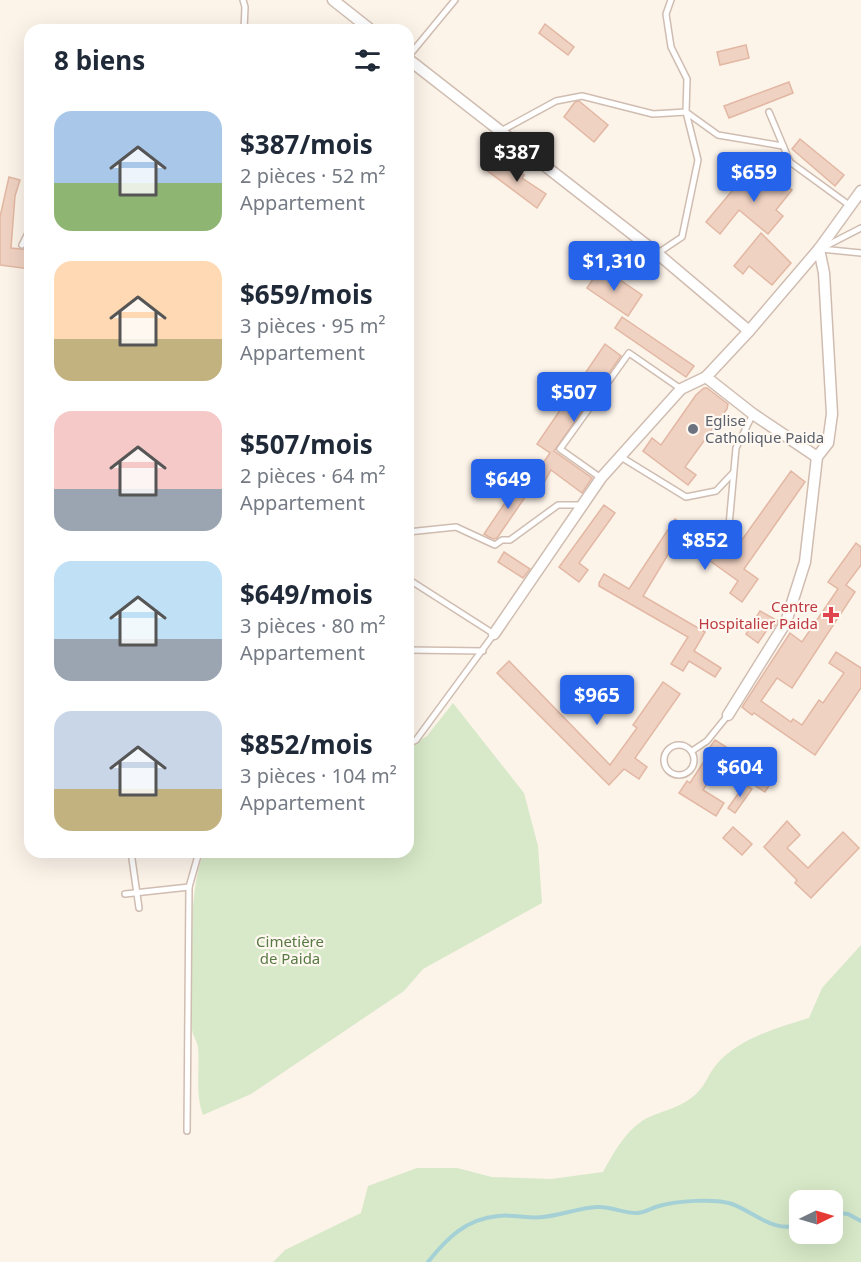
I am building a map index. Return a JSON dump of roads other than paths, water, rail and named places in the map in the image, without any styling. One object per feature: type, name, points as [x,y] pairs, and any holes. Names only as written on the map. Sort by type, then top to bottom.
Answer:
[{"type":"street","points":[[333,0],[363,24]]},
{"type":"street","points":[[414,63],[657,254],[749,331]]},
{"type":"street","points":[[494,634],[580,505],[601,478],[681,389],[706,377],[749,331],[819,249],[861,190]]},
{"type":"street","points":[[728,715],[786,622],[805,562],[817,457],[828,443],[832,414],[824,273],[819,249]]},
{"type":"street","points":[[706,377],[753,414],[817,457]]},
{"type":"lane","points":[[243,0],[244,24]]},
{"type":"lane","points":[[414,51],[455,0]]},
{"type":"lane","points":[[657,254],[682,237],[698,160],[686,112],[687,79],[671,47],[666,14],[672,0]]},
{"type":"lane","points":[[501,131],[556,101],[582,96],[653,114],[686,112],[718,135],[783,146]]},
{"type":"lane","points":[[769,112],[790,162],[849,205]]},
{"type":"lane","points":[[819,249],[861,228]]},
{"type":"lane","points":[[22,245],[24,241]]},
{"type":"lane","points":[[819,249],[861,253]]},
{"type":"lane","points":[[601,478],[560,449],[628,353],[681,389]]},
{"type":"lane","points":[[727,548],[736,448],[753,414]]},
{"type":"lane","points":[[620,456],[686,496],[716,491],[733,473]]},
{"type":"lane","points":[[414,531],[456,527],[495,545],[502,540],[510,540],[558,505],[580,505]]},
{"type":"lane","points":[[414,583],[494,634],[414,741]]},
{"type":"lane","points":[[414,650],[483,651]]},
{"type":"lane","points":[[692,751],[707,741],[728,715]]},
{"type":"lane","points":[[675,745],[684,745],[692,751],[694,760],[691,769],[683,774],[674,774],[667,768],[664,759],[668,750],[675,745]]},
{"type":"lane","points":[[187,1131],[189,886],[197,858]]},
{"type":"lane","points":[[132,859],[139,908]]},
{"type":"lane","points":[[125,894],[189,886]]},
{"type":"waterway","points":[[428,1262],[458,1231],[476,1221],[498,1216],[543,1217],[597,1207],[638,1213],[666,1204],[706,1201],[732,1204],[764,1221],[789,1227]]},
{"type":"waterway","points":[[843,1213],[861,1221]]},
{"type":"place","name":"Eglise Catholique Paida","points":[[693,429]]},
{"type":"place","name":"Centre Hospitalier Paida","points":[[831,615]]},
{"type":"park label","name":"Cimetière de Paida","points":[[290,950]]}]
